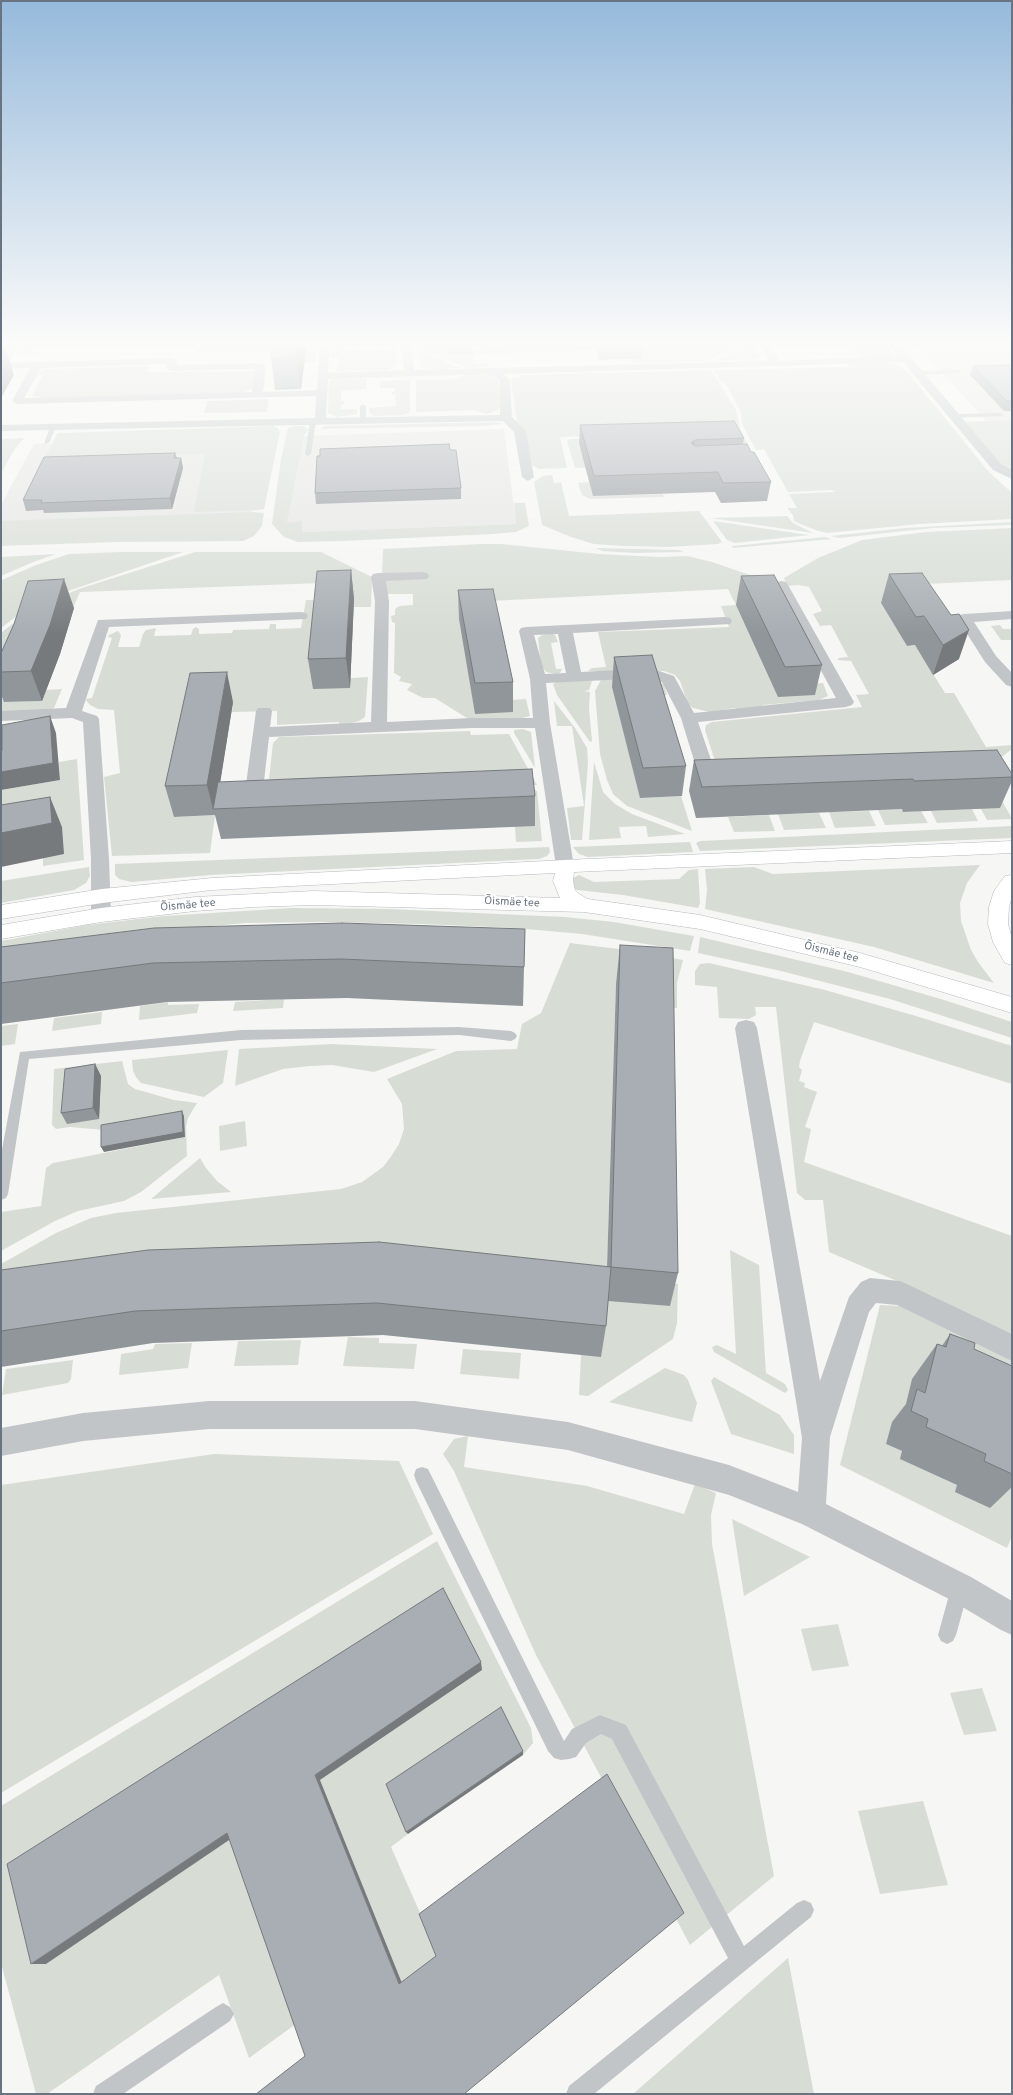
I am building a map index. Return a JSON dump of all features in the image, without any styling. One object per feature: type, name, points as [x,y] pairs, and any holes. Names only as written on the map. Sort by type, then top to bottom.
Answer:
[{"type":"main road","name":"Õismäe tee","points":[[1,912],[102,896],[212,884],[565,870],[1012,847]]},
{"type":"main road","points":[[313,898],[362,887],[557,877],[565,870]]},
{"type":"main road","points":[[565,870],[563,881],[566,892],[572,899],[584,905]]},
{"type":"main road","points":[[1012,881],[1004,891],[999,907],[998,924],[1003,942],[1012,958]]},
{"type":"main road","name":"Õismäe tee","points":[[1,932],[101,915],[194,904],[313,898],[584,905],[700,922],[860,960],[1012,1005]]},
{"type":"street","points":[[521,439],[528,477]]},
{"type":"street","points":[[974,439],[998,467],[1012,475]]},
{"type":"street","points":[[380,728],[382,601],[378,577],[422,576]]},
{"type":"street","points":[[689,718],[846,702],[781,585]]},
{"type":"street","points":[[1012,615],[964,618],[990,659],[1012,682]]},
{"type":"street","points":[[73,714],[103,623],[301,616]]},
{"type":"street","points":[[565,870],[542,723],[538,679],[526,631],[725,621]]},
{"type":"street","points":[[565,629],[574,676]]},
{"type":"street","points":[[538,679],[650,673],[668,679],[689,718],[709,780]]},
{"type":"street","points":[[253,799],[264,711]]},
{"type":"street","points":[[1,716],[73,714],[91,719],[102,896],[101,915]]},
{"type":"street","points":[[262,732],[472,723],[542,723]]},
{"type":"street","points":[[746,1028],[816,1438],[811,1512]]},
{"type":"street","points":[[816,1438],[858,1306],[870,1290],[900,1293],[1012,1348]]},
{"type":"street","points":[[1,1442],[83,1427],[209,1416],[415,1415],[568,1436],[729,1480],[811,1512],[960,1588],[1012,1619]]},
{"type":"lane","points":[[46,443],[48,439]]},
{"type":"lane","points":[[308,454],[312,439]]},
{"type":"lane","points":[[1,1194],[24,1055],[241,1035],[459,1031],[511,1036]]},
{"type":"lane","points":[[422,1475],[555,1744],[561,1751],[569,1750],[579,1736],[600,1724],[619,1732],[741,1961]]},
{"type":"lane","points":[[947,1634],[960,1588]]},
{"type":"lane","points":[[577,2094],[804,1910]]},
{"type":"lane","points":[[104,2094],[223,2014]]},
{"type":"shaded area","points":[[1,439],[23,439],[14,450],[1,474]]},
{"type":"shaded area","points":[[55,439],[279,439],[264,509],[259,510],[194,512],[205,454],[50,458],[46,456]]},
{"type":"shaded area","points":[[207,439],[266,439],[249,529],[1,537],[1,505],[34,444]]},
{"type":"shaded area","points":[[286,439],[303,439],[287,522],[302,521],[302,532],[516,524],[514,503],[525,503],[529,526],[516,532],[493,534],[298,542],[284,537],[272,524],[281,459]]},
{"type":"shaded area","points":[[297,439],[505,439],[516,524],[302,532],[302,521],[287,522]]},
{"type":"shaded area","points":[[527,439],[560,439],[567,468],[539,469],[532,465]]},
{"type":"shaded area","points":[[570,439],[745,439],[749,446],[747,447],[731,439],[578,444],[582,455],[644,453],[638,466],[575,468],[567,441]]},
{"type":"shaded area","points":[[750,439],[962,439],[988,471],[1012,493],[1012,519],[920,524],[827,533],[818,531],[794,521],[793,515],[787,508],[797,508],[789,494],[835,492],[832,490],[788,492],[764,449],[756,450]]},
{"type":"shaded area","points":[[973,439],[1012,439],[1012,475],[997,467]]},
{"type":"shaded area","points":[[552,475],[554,483],[561,482],[569,516],[699,511],[722,542],[718,544],[669,547],[622,546],[594,544],[571,537],[542,525],[534,482],[543,476]]},
{"type":"shaded area","points":[[589,482],[593,496],[663,494],[664,497],[590,499],[582,495],[578,483]]},
{"type":"shaded area","points":[[252,512],[264,513],[262,526],[254,536],[243,541],[116,542],[1,546],[1,521]]},
{"type":"shaded area","points":[[787,516],[793,523],[813,533],[711,518]]},
{"type":"shaded area","points":[[713,521],[809,535],[735,543],[727,540]]},
{"type":"shaded area","points":[[1012,522],[1012,525],[933,528],[839,538],[831,536],[905,528]]},
{"type":"shaded area","points":[[1012,528],[1012,580],[902,585],[881,603],[907,646],[915,645],[945,693],[954,693],[986,747],[1012,745],[1012,749],[994,763],[991,780],[1012,819],[987,820],[981,809],[889,782],[689,791],[691,783],[721,780],[705,730],[706,725],[712,722],[862,707],[856,695],[869,694],[851,661],[837,660],[839,658],[848,657],[831,625],[820,626],[813,614],[822,611],[809,587],[799,585],[787,586],[784,578],[818,558],[862,540],[926,532]]},
{"type":"shaded area","points":[[825,537],[832,539],[733,548],[732,546]]},
{"type":"shaded area","points":[[501,544],[599,554],[660,557],[687,556],[712,562],[773,583],[809,684],[823,683],[828,696],[819,700],[763,705],[760,709],[738,710],[735,708],[710,712],[693,708],[688,704],[680,681],[675,675],[664,671],[588,671],[592,668],[606,667],[598,632],[729,627],[721,606],[736,605],[728,589],[490,601],[460,619],[475,713],[510,700],[526,699],[530,716],[522,718],[470,720],[435,698],[423,698],[407,690],[412,684],[399,681],[401,677],[394,673],[395,623],[392,622],[391,616],[395,615],[395,609],[399,606],[413,605],[413,594],[385,594],[382,581],[388,574],[382,573],[383,549]]},
{"type":"shaded area","points":[[596,548],[679,550],[684,552],[634,553],[602,551]]},
{"type":"shaded area","points":[[183,552],[59,594],[18,615],[1,628],[2,580],[36,565],[69,554]]},
{"type":"shaded area","points":[[195,552],[321,552],[372,577],[371,607],[354,607],[354,599],[322,583],[80,592],[73,608],[5,702],[42,701],[46,690],[62,689],[54,708],[46,711],[1,712],[1,633],[43,604],[79,589]]},
{"type":"shaded area","points":[[56,554],[31,563],[1,576],[1,557]]},
{"type":"shaded area","points":[[306,600],[321,600],[349,688],[350,678],[368,677],[365,717],[359,721],[340,726],[339,722],[277,725],[277,711],[232,712],[233,702],[174,817],[215,815],[210,853],[112,856],[104,777],[120,773],[114,710],[98,709],[90,705],[85,699],[92,698],[112,638],[108,637],[109,635],[118,631],[121,635],[118,647],[139,647],[143,634],[146,630],[156,628],[154,636],[191,635],[193,629],[196,627],[199,629],[199,634],[232,633],[233,630],[269,629],[270,624],[276,624],[276,629],[301,628]]},
{"type":"shaded area","points":[[1000,625],[1003,629],[1012,629],[1012,640],[1001,640],[991,626]]},
{"type":"shaded area","points":[[551,633],[555,635],[558,642],[551,643],[556,669],[562,669],[560,673],[555,674],[546,672],[541,665],[538,638],[542,635]]},
{"type":"shaded area","points":[[648,679],[660,682],[664,685],[667,695],[652,696],[640,798],[681,796],[692,831],[627,806],[613,794],[607,780],[600,754],[595,691],[601,680]]},
{"type":"shaded area","points":[[559,680],[592,681],[589,690],[584,691],[590,692],[589,708],[592,741],[590,742],[557,695],[553,684]]},
{"type":"shaded area","points":[[554,701],[575,728],[587,748],[588,763],[582,840],[571,840],[567,808],[584,806],[572,726],[557,726]]},
{"type":"shaded area","points":[[523,729],[531,732],[535,768],[514,733],[514,730]]},
{"type":"shaded area","points":[[470,731],[471,735],[509,734],[537,785],[525,785],[537,791],[542,841],[516,842],[515,827],[343,780],[269,779],[273,743],[279,737]]},
{"type":"shaded area","points":[[77,759],[84,860],[43,866],[43,858],[1,839],[1,790],[60,780],[59,762]]},
{"type":"shaded area","points":[[594,762],[603,792],[615,804],[632,814],[685,834],[648,837],[646,826],[619,827],[621,838],[589,840]]},
{"type":"shaded area","points":[[902,809],[904,812],[921,811],[928,823],[885,825],[878,810]]},
{"type":"shaded area","points":[[972,809],[978,821],[937,823],[931,811]]},
{"type":"shaded area","points":[[869,811],[876,826],[835,828],[829,812]]},
{"type":"shaded area","points":[[819,813],[826,828],[784,830],[778,814]]},
{"type":"shaded area","points":[[769,815],[775,831],[734,832],[728,817]]},
{"type":"shaded area","points":[[1012,826],[1012,838],[700,851],[696,843],[700,841]]},
{"type":"shaded area","points":[[690,842],[693,852],[588,857],[579,854],[573,847]]},
{"type":"shaded area","points":[[549,847],[550,852],[547,856],[539,859],[210,875],[132,882],[119,879],[115,875],[115,864]]},
{"type":"shaded area","points":[[980,865],[967,883],[960,903],[961,921],[971,950],[994,983],[874,947],[705,909],[707,890],[705,869],[754,867],[773,874]]},
{"type":"shaded area","points":[[89,867],[90,876],[86,883],[74,890],[1,903],[1,881]]},
{"type":"shaded area","points":[[698,869],[700,903],[698,908],[623,895],[577,890],[572,887],[573,878],[579,875],[594,882],[679,879],[689,870]]},
{"type":"shaded area","points":[[291,908],[389,909],[565,917],[614,922],[694,936],[690,951],[582,934],[515,928],[325,922],[247,923],[153,931],[1,954],[1,941],[87,925],[164,916]]},
{"type":"shaded area","points":[[700,937],[848,972],[941,999],[1012,1022],[1012,1038],[890,999],[781,971],[698,953]]},
{"type":"shaded area","points":[[570,943],[627,950],[683,960],[677,983],[677,1008],[667,1007],[616,984],[606,1300],[670,1306],[669,1283],[678,1284],[677,1323],[673,1339],[588,1396],[579,1395],[581,1355],[606,1301],[1,1309],[1,1264],[56,1233],[91,1218],[116,1213],[341,1189],[362,1182],[383,1167],[399,1144],[404,1129],[402,1104],[387,1079],[456,1051],[517,1049],[522,1024],[541,1013]]},
{"type":"shaded area","points":[[709,963],[825,990],[1012,1046],[1012,1084],[814,1022],[800,1061],[799,1067],[802,1070],[799,1081],[805,1083],[804,1087],[817,1092],[805,1127],[811,1129],[804,1162],[1012,1236],[1012,1336],[932,1296],[829,1252],[823,1200],[805,1200],[797,1193],[776,1007],[755,1007],[756,1015],[749,1019],[719,1018],[717,987],[695,985],[695,971],[700,964]]},
{"type":"shaded area","points":[[284,999],[283,1008],[233,1011],[235,1002]]},
{"type":"shaded area","points":[[168,1002],[168,1005],[199,1004],[197,1013],[139,1020],[140,1006]]},
{"type":"shaded area","points":[[102,1012],[101,1024],[52,1031],[54,1018]]},
{"type":"shaded area","points":[[18,1024],[15,1044],[1,1046],[1,1026]]},
{"type":"shaded area","points":[[332,1044],[437,1049],[374,1072],[332,1065],[310,1066],[283,1069],[235,1086],[239,1049]]},
{"type":"shaded area","points":[[228,1050],[223,1083],[204,1097],[141,1083],[133,1071],[132,1060]]},
{"type":"shaded area","points":[[122,1061],[128,1084],[135,1089],[174,1100],[197,1103],[188,1118],[186,1127],[187,1156],[141,1192],[124,1201],[78,1211],[55,1221],[1,1251],[1,1212],[41,1206],[46,1168],[53,1163],[185,1137],[70,1127],[56,1129],[52,1125],[54,1069]]},
{"type":"shaded area","points":[[245,1121],[247,1146],[220,1151],[219,1126]]},
{"type":"shaded area","points":[[200,1158],[217,1181],[231,1192],[151,1199]]},
{"type":"shaded area","points":[[730,1250],[759,1265],[766,1373],[785,1384],[788,1390],[785,1393],[714,1352],[712,1347],[717,1345],[736,1354]]},
{"type":"shaded area","points":[[880,1305],[900,1306],[1012,1359],[1012,1422],[900,1426],[886,1444],[902,1451],[901,1459],[957,1485],[1012,1480],[1012,1536],[1007,1548],[840,1465]]},
{"type":"shaded area","points":[[348,1337],[379,1338],[379,1343],[417,1344],[414,1369],[343,1366]]},
{"type":"shaded area","points":[[301,1340],[298,1365],[234,1366],[238,1341]]},
{"type":"shaded area","points":[[192,1343],[188,1368],[119,1375],[121,1354],[153,1349],[155,1344]]},
{"type":"shaded area","points":[[463,1349],[521,1353],[519,1379],[460,1374]]},
{"type":"shaded area","points":[[73,1360],[71,1379],[68,1383],[2,1395],[6,1369]]},
{"type":"shaded area","points":[[665,1368],[684,1375],[688,1380],[697,1403],[692,1422],[609,1402]]},
{"type":"shaded area","points":[[714,1377],[780,1415],[794,1435],[794,1454],[731,1434],[711,1381]]},
{"type":"shaded area","points":[[468,1436],[464,1467],[587,1486],[684,1514],[695,1484],[716,1493],[711,1515],[712,1544],[774,1876],[690,1945],[536,1655],[454,1471],[443,1454],[454,1439]]},
{"type":"shaded area","points":[[214,1454],[399,1461],[433,1534],[1,1793],[1,1485]]},
{"type":"shaded area","points":[[732,1519],[810,1557],[744,1596]]},
{"type":"shaded area","points":[[437,1541],[531,1728],[533,1743],[523,1755],[502,1712],[389,1788],[408,1834],[391,1847],[439,1956],[402,1983],[320,1780],[482,1670],[235,1836],[300,2021],[249,2058],[219,1975],[47,2094],[36,2094],[1,1963],[1,1806]]},
{"type":"shaded area","points":[[838,1624],[849,1666],[812,1671],[801,1629]]},
{"type":"shaded area","points":[[982,1688],[997,1731],[964,1735],[950,1693]]},
{"type":"shaded area","points":[[923,1801],[948,1885],[880,1894],[858,1811]]},
{"type":"shaded area","points":[[788,1958],[814,2094],[633,2094]]},
{"type":"building","points":[[584,439],[725,439],[695,440],[691,443],[695,446],[747,444],[751,452],[754,452],[771,482],[723,483],[718,472],[594,476]]},
{"type":"building","points":[[449,444],[450,450],[456,450],[461,488],[315,493],[317,456],[320,456],[320,449]]},
{"type":"building","points":[[175,453],[174,458],[181,458],[170,498],[41,503],[42,500],[23,500],[44,457]]},
{"type":"building","points":[[351,570],[346,658],[308,659],[317,571]]},
{"type":"building","points":[[922,573],[951,615],[959,614],[969,630],[943,645],[924,616],[916,617],[889,574]]},
{"type":"building","points":[[774,575],[822,665],[785,667],[741,576]]},
{"type":"building","points":[[64,579],[50,625],[31,671],[1,672],[1,653],[14,624],[28,581]]},
{"type":"building","points":[[493,589],[513,682],[475,683],[458,590]]},
{"type":"building","points":[[652,655],[686,766],[643,768],[614,657]]},
{"type":"building","points":[[227,672],[207,785],[165,786],[190,673]]},
{"type":"building","points":[[50,716],[53,763],[1,772],[2,725]]},
{"type":"building","points":[[997,750],[1012,774],[1012,777],[702,787],[694,760]]},
{"type":"building","points":[[532,769],[535,796],[213,809],[218,782]]},
{"type":"building","points":[[50,797],[52,823],[1,833],[1,805]]},
{"type":"building","points":[[342,923],[525,929],[524,967],[341,959],[153,963],[1,983],[1,947],[154,928]]},
{"type":"building","points":[[620,945],[673,948],[678,1273],[611,1267]]},
{"type":"building","points":[[95,1064],[93,1108],[61,1113],[65,1069]]},
{"type":"building","points":[[182,1111],[183,1132],[101,1147],[101,1125]]},
{"type":"building","points":[[379,1242],[611,1267],[606,1326],[377,1303],[135,1311],[1,1331],[1,1270],[148,1250]]},
{"type":"building","points":[[950,1334],[975,1343],[974,1349],[1012,1366],[1012,1474],[984,1461],[986,1454],[926,1427],[928,1419],[911,1411],[917,1389],[925,1393],[937,1344],[946,1347]]},
{"type":"building","points":[[443,1588],[481,1662],[315,1775],[399,1984],[436,1956],[419,1914],[607,1774],[684,1913],[464,2094],[256,2094],[305,2056],[227,1833],[31,1964],[7,1864]]},
{"type":"building","points":[[501,1707],[523,1751],[406,1832],[386,1784]]}]
